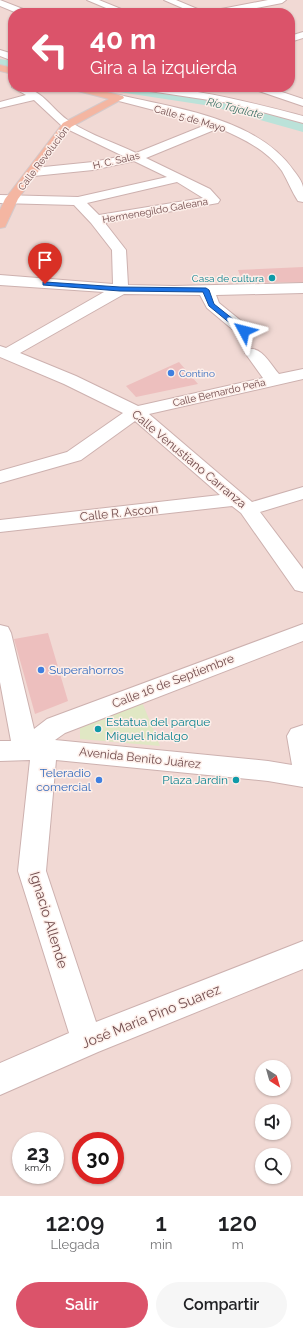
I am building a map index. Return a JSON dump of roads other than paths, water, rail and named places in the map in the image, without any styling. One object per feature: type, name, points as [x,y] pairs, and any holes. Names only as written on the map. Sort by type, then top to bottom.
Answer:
[{"type":"main road","name":"Calle 5 de Mayo","points":[[94,92],[119,98]]},
{"type":"main road","name":"Calle Revolución","points":[[0,224],[6,199],[34,172],[67,125],[119,98]]},
{"type":"street","points":[[91,0],[113,8]]},
{"type":"street","points":[[168,0],[189,8]]},
{"type":"street","points":[[231,0],[237,8],[282,0]]},
{"type":"street","points":[[0,3],[12,8]]},
{"type":"street","points":[[27,92],[36,96],[67,125],[137,157],[178,178]]},
{"type":"street","name":"Calle Revolución","points":[[119,98],[134,92]]},
{"type":"street","points":[[173,92],[230,100],[303,120]]},
{"type":"street","points":[[271,92],[303,103]]},
{"type":"street","points":[[0,105],[36,96]]},
{"type":"street","name":"Calle 5 de Mayo","points":[[119,98],[217,125],[253,140],[274,156],[293,177],[303,198]]},
{"type":"street","name":"H. C. Salas","points":[[34,172],[93,166],[137,157],[217,125]]},
{"type":"street","points":[[6,199],[78,202],[178,178]]},
{"type":"street","name":"Hermenegildo Galeana","points":[[96,220],[213,200],[205,192],[178,178]]},
{"type":"street","points":[[78,202],[96,220],[119,250],[120,289]]},
{"type":"street","points":[[0,280],[120,289],[206,290],[303,288]]},
{"type":"street","points":[[4,352],[120,289]]},
{"type":"street","points":[[206,290],[212,305],[244,331]]},
{"type":"street","name":"Calle Venustiano Carranza","points":[[4,352],[70,380],[136,412],[243,504],[303,585]]},
{"type":"street","points":[[253,353],[274,380]]},
{"type":"street","name":"Calle Bernardo Peña","points":[[136,412],[303,374]]},
{"type":"street","points":[[0,477],[74,456],[136,412]]},
{"type":"street","name":"Calle R. Ascon","points":[[0,526],[243,504],[303,492]]},
{"type":"street","name":"Calle 16 de Septiembre","points":[[35,749],[56,726],[303,632]]},
{"type":"street","name":"Ignacio Allende","points":[[0,633],[20,715],[35,749],[32,871],[87,1041]]},
{"type":"street","points":[[303,735],[300,736],[303,761]]},
{"type":"street","name":"Avenida Benito Juárez","points":[[0,751],[35,749],[268,771],[303,777]]},
{"type":"street","name":"José María Pino Suarez","points":[[0,1079],[87,1041],[303,955]]},
{"type":"waterway","name":"Río Tajalate","points":[[0,64],[8,65]]},
{"type":"waterway","name":"Río Tajalate","points":[[152,92],[212,101],[303,126]]},
{"type":"place","name":"Casa de cultura","points":[[272,278]]},
{"type":"place","name":"Contino","points":[[171,373]]},
{"type":"place","name":"Superahorros","points":[[41,670]]},
{"type":"place","name":"Estatua del parque Miguel hidalgo","points":[[98,729]]},
{"type":"place","name":"Teleradio comercial","points":[[99,780]]},
{"type":"place","name":"Plaza Jardin","points":[[236,780]]}]
